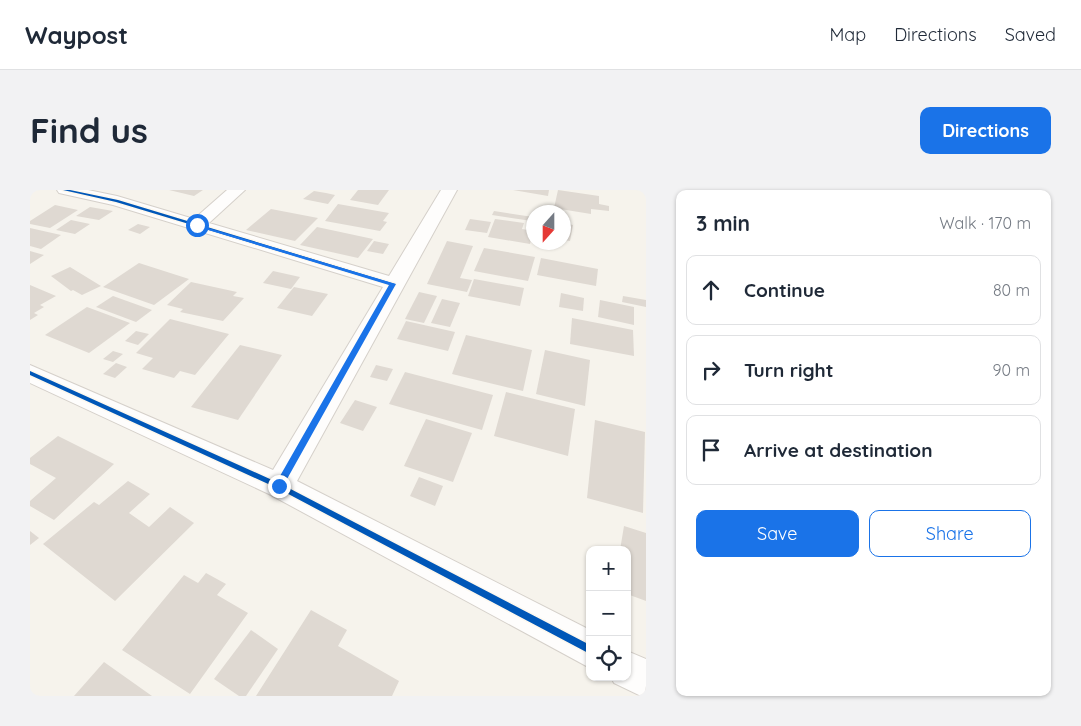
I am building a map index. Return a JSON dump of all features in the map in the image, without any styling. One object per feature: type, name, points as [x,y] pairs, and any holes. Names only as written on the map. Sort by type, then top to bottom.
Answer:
[{"type":"street","points":[[64,190],[117,202],[393,284]]},
{"type":"street","points":[[197,225],[237,190]]},
{"type":"street","points":[[279,486],[393,284],[449,190]]},
{"type":"street","points":[[30,373],[279,486],[586,648]]},
{"type":"street","points":[[631,672],[646,679]]},
{"type":"building","points":[[169,190],[203,190],[194,196]]},
{"type":"building","points":[[358,190],[389,190],[378,205],[350,200]]},
{"type":"building","points":[[513,190],[549,190],[548,196]]},
{"type":"building","points":[[558,190],[599,196],[599,204],[609,206],[609,211],[591,209],[591,214],[571,211],[571,205],[555,205]]},
{"type":"building","points":[[314,191],[335,195],[328,204],[303,199]]},
{"type":"building","points":[[338,204],[389,213],[383,221],[387,222],[380,231],[325,221]]},
{"type":"building","points":[[55,205],[78,210],[50,228],[30,224],[30,221]]},
{"type":"building","points":[[90,207],[113,211],[99,220],[76,216]]},
{"type":"building","points":[[271,209],[318,218],[295,241],[246,230]]},
{"type":"building","points":[[494,211],[526,216],[526,220],[492,215]]},
{"type":"building","points":[[470,219],[491,222],[487,233],[465,230]]},
{"type":"building","points":[[495,219],[524,223],[522,229],[526,230],[526,243],[488,237]]},
{"type":"building","points":[[71,220],[90,224],[75,234],[56,230]]},
{"type":"building","points":[[138,224],[150,227],[140,234],[128,230]]},
{"type":"building","points":[[317,227],[373,239],[358,258],[300,245]]},
{"type":"building","points":[[30,228],[61,235],[41,249],[30,246]]},
{"type":"building","points":[[374,241],[389,244],[383,254],[367,251]]},
{"type":"building","points":[[447,241],[473,246],[460,278],[472,280],[467,292],[427,284]]},
{"type":"building","points":[[484,248],[535,257],[528,281],[474,271]]},
{"type":"building","points":[[30,251],[44,255],[30,264]]},
{"type":"building","points":[[541,258],[598,269],[596,286],[537,275]]},
{"type":"building","points":[[139,263],[189,279],[154,305],[103,287]]},
{"type":"building","points":[[70,267],[101,286],[82,295],[73,290],[71,291],[51,276]]},
{"type":"building","points":[[273,271],[300,277],[291,289],[263,283]]},
{"type":"building","points":[[474,279],[524,288],[520,306],[468,296]]},
{"type":"building","points":[[191,282],[237,292],[233,296],[244,298],[223,321],[180,312],[183,309],[167,305]]},
{"type":"building","points":[[30,285],[56,296],[40,305],[44,307],[34,313],[38,315],[30,320]]},
{"type":"building","points":[[294,287],[328,294],[312,316],[277,308]]},
{"type":"building","points":[[419,292],[437,296],[424,323],[405,319]]},
{"type":"building","points":[[561,293],[584,298],[583,311],[559,307]]},
{"type":"building","points":[[113,296],[152,310],[136,322],[96,307]]},
{"type":"building","points":[[623,296],[646,300],[646,307],[622,302]]},
{"type":"building","points":[[442,299],[460,303],[450,327],[431,323]]},
{"type":"building","points":[[600,300],[634,307],[634,325],[598,317]]},
{"type":"building","points":[[87,307],[130,323],[89,353],[45,335]]},
{"type":"building","points":[[572,318],[633,330],[634,356],[570,344]]},
{"type":"building","points":[[170,319],[229,334],[195,375],[180,371],[174,378],[142,369],[153,358],[136,353]]},
{"type":"building","points":[[406,321],[455,332],[448,351],[397,339]]},
{"type":"building","points":[[136,331],[149,334],[138,345],[125,341]]},
{"type":"building","points":[[466,335],[532,350],[523,391],[452,374]]},
{"type":"building","points":[[240,345],[282,355],[238,420],[191,407]]},
{"type":"building","points":[[545,350],[590,360],[585,406],[536,394]]},
{"type":"building","points":[[113,351],[123,354],[113,362],[103,359]]},
{"type":"building","points":[[116,363],[127,367],[115,378],[103,374]]},
{"type":"building","points":[[376,365],[393,369],[387,381],[370,377]]},
{"type":"building","points":[[405,372],[493,395],[482,430],[389,404]]},
{"type":"building","points":[[506,392],[575,409],[568,456],[494,436]]},
{"type":"building","points":[[355,400],[377,407],[363,431],[340,423]]},
{"type":"building","points":[[426,419],[472,433],[453,482],[404,466]]},
{"type":"building","points":[[595,420],[645,432],[643,513],[587,498]]},
{"type":"building","points":[[58,436],[114,464],[54,520],[30,506],[30,501],[56,478],[30,464],[30,458]]},
{"type":"building","points":[[419,477],[443,486],[435,506],[410,496]]},
{"type":"building","points":[[128,481],[150,494],[129,513],[149,527],[170,507],[194,523],[115,601],[43,544],[94,502],[99,505]]},
{"type":"building","points":[[624,526],[646,533],[646,601],[631,595],[631,546],[621,546]]},
{"type":"building","points":[[30,531],[39,538],[30,545]]},
{"type":"building","points":[[206,573],[226,584],[217,595],[248,613],[190,694],[122,650],[184,575],[198,583]]},
{"type":"building","points":[[311,610],[347,630],[338,646],[399,681],[392,696],[256,696]]},
{"type":"building","points":[[251,630],[278,649],[246,696],[239,696],[214,679]]},
{"type":"building","points":[[104,662],[152,696],[74,696]]},
{"type":"cycle path","points":[[65,190],[117,201],[393,284]]},
{"type":"cycle path","points":[[30,373],[279,486],[586,648]]},
{"type":"route","points":[[197,225],[393,284],[279,486]]}]
